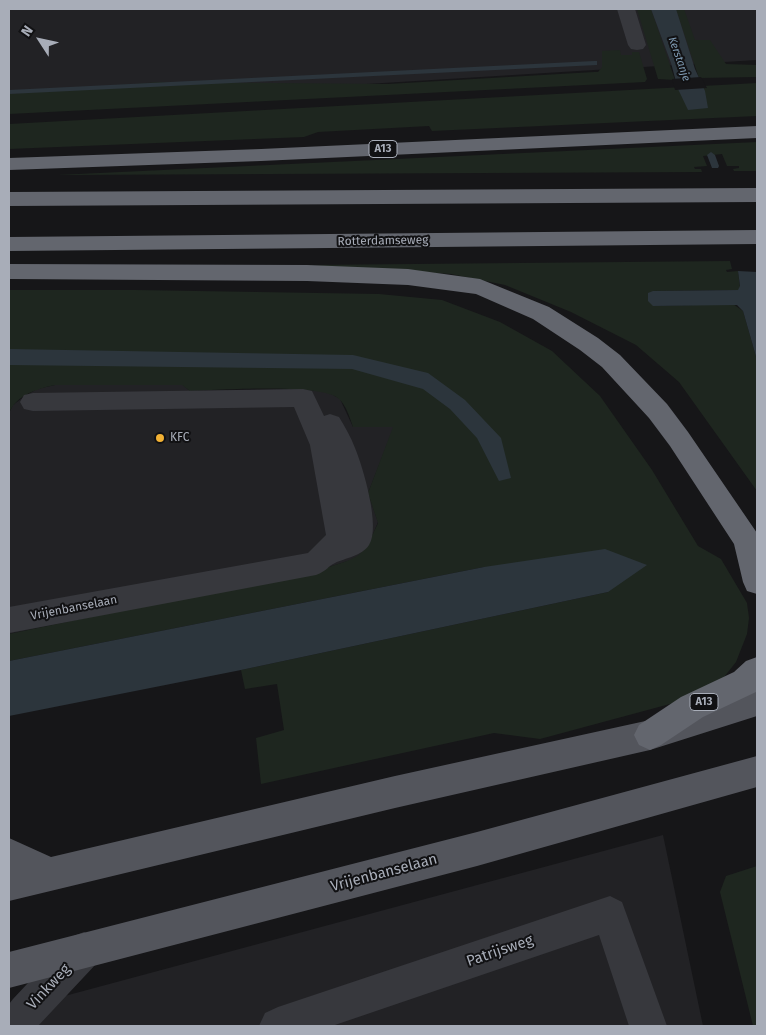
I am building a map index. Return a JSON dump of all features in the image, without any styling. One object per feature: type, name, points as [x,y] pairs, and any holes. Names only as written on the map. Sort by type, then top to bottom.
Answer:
[{"type":"highway","name":"A13","points":[[9,164],[261,155],[757,132]]},
{"type":"highway","points":[[9,198],[757,195]]},
{"type":"highway","name":"Rotterdamseweg","points":[[9,244],[757,237]]},
{"type":"highway","points":[[9,271],[317,273],[408,277],[480,288],[541,313],[589,344],[611,361],[658,410],[752,548],[757,582]]},
{"type":"highway","name":"A13","points":[[650,735],[692,707],[745,682],[757,671]]},
{"type":"main road","points":[[9,884],[395,792],[650,735],[757,702]]},
{"type":"main road","name":"Vrijenbanselaan","points":[[9,970],[408,867],[757,771]]},
{"type":"main road","points":[[9,855],[49,874]]},
{"type":"street","points":[[626,9],[637,45]]},
{"type":"street","name":"Vrijenbanselaan","points":[[9,620],[316,563],[341,539],[323,445],[303,398],[33,402]]},
{"type":"street","name":"Patrijsweg","points":[[278,1026],[610,914],[648,1026]]},
{"type":"street","name":"Vinkweg","points":[[15,1026],[84,950]]},
{"type":"shaded area","points":[[9,9],[757,9],[757,60],[9,106]]},
{"type":"shaded area","points":[[637,9],[651,9],[675,80],[658,79]]},
{"type":"shaded area","points":[[676,9],[684,9],[695,40],[710,40],[726,64],[757,65],[757,77],[699,78]]},
{"type":"shaded area","points":[[620,50],[621,55],[632,55],[632,52],[639,52],[647,79],[645,82],[9,114],[9,94],[159,82],[388,84],[598,72],[602,67],[602,51]]},
{"type":"shaded area","points":[[757,83],[757,116],[432,131],[429,126],[318,132],[304,137],[9,149],[9,124]]},
{"type":"shaded area","points":[[757,142],[757,171],[734,171],[733,169],[739,168],[739,166],[727,166],[722,154],[703,156],[707,166],[694,167],[695,169],[701,169],[702,172],[57,175]]},
{"type":"shaded area","points":[[730,261],[732,269],[726,270],[727,272],[738,271],[739,290],[653,291],[653,306],[733,304],[743,311],[757,360],[757,491],[679,382],[636,345],[571,312],[505,285],[451,274],[308,265]]},
{"type":"shaded area","points":[[9,290],[379,294],[442,300],[500,322],[552,351],[600,396],[652,470],[698,546],[721,559],[747,603],[749,618],[747,634],[736,662],[717,686],[681,701],[540,739],[494,733],[261,784],[256,738],[284,730],[277,684],[245,689],[241,670],[608,592],[484,567],[9,661],[9,634],[329,567],[355,557],[365,549],[378,523],[368,493],[393,427],[353,427],[348,412],[339,399],[329,394],[292,389],[190,391],[182,385],[55,385],[34,391],[22,397],[9,413]]},
{"type":"shaded area","points":[[55,385],[183,385],[190,391],[303,389],[328,392],[340,399],[353,427],[394,427],[368,493],[378,522],[368,546],[358,558],[329,567],[9,634],[9,413],[13,405],[25,396],[37,389]]},
{"type":"shaded area","points":[[663,835],[703,1026],[9,1026],[9,1011]]},
{"type":"shaded area","points":[[757,866],[757,1026],[753,1026],[720,892],[726,876]]},
{"type":"water","points":[[651,9],[676,9],[695,69],[705,91],[708,108],[688,110],[678,89],[671,63]]},
{"type":"water","points":[[738,271],[757,272],[757,360],[743,311],[737,305],[653,306],[648,301],[648,293],[653,291],[738,290],[740,286]]},
{"type":"water","points":[[9,349],[353,355],[428,373],[465,400],[501,438],[511,478],[499,481],[477,438],[450,409],[423,389],[352,369],[9,365]]},
{"type":"water","points":[[605,549],[647,565],[608,592],[241,670],[9,716],[9,661],[484,567]]},
{"type":"pier","points":[[701,77],[707,88],[675,90],[672,79]]},
{"type":"waterway","points":[[9,92],[594,63]]},
{"type":"waterway","name":"Kerstanje","points":[[711,155],[715,166]]},
{"type":"place","name":"KFC","points":[[160,438]]}]
